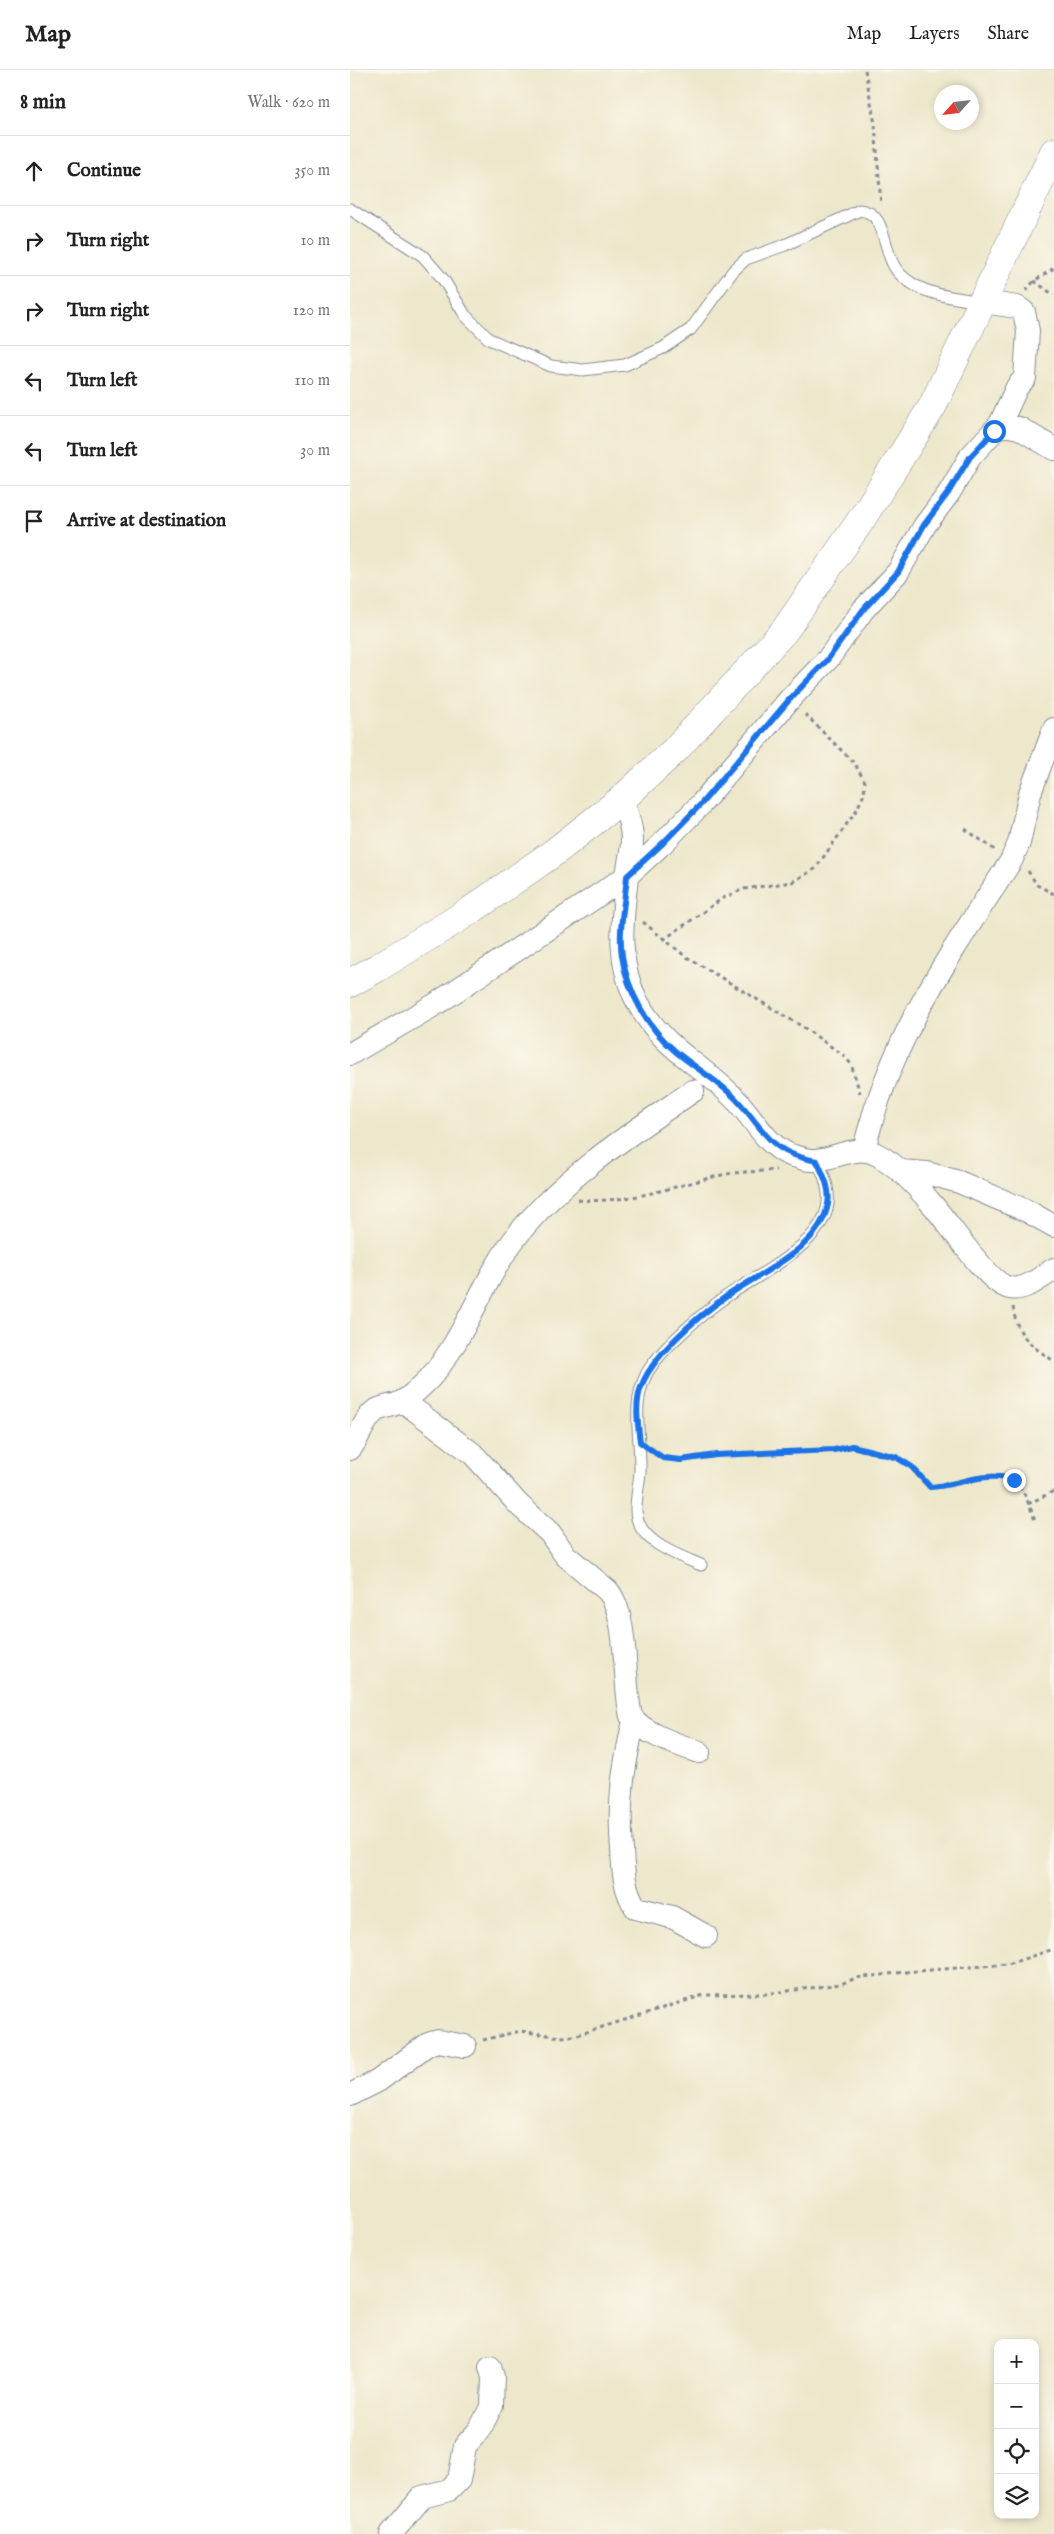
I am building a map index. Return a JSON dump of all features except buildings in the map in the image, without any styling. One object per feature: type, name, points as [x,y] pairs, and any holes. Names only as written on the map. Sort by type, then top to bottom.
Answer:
[{"type":"highway","points":[[350,983],[470,911],[556,851],[622,799],[687,737],[785,630],[861,520],[932,407],[1054,152]]},
{"type":"street","points":[[350,1054],[436,1004],[627,876],[701,804],[789,700],[828,659],[863,610],[898,572],[924,525],[953,486],[970,457],[1000,424],[1017,387],[1026,373],[1028,331],[1024,312],[1017,307],[982,302]]},
{"type":"street","points":[[1000,424],[1019,428],[1054,450]]},
{"type":"street","points":[[856,1151],[870,1125],[886,1076],[911,1020],[935,978],[1011,861],[1018,843],[1030,793],[1054,729]]},
{"type":"street","points":[[622,799],[629,820],[632,840],[622,925],[622,955],[628,980],[638,1003],[652,1025],[673,1049],[715,1080],[772,1142],[786,1154],[816,1167],[856,1151],[877,1154],[900,1171],[931,1202],[987,1273],[1000,1284],[1010,1288],[1024,1286],[1054,1269]]},
{"type":"street","points":[[350,1449],[375,1411],[403,1402],[428,1380],[440,1365],[515,1238],[552,1198],[635,1132],[693,1091],[696,1077],[692,1064]]},
{"type":"street","points":[[693,1091],[713,1098],[742,1117],[754,1121]]},
{"type":"street","points":[[900,1171],[927,1173],[959,1182],[1027,1211],[1054,1226]]},
{"type":"street","points":[[403,1402],[473,1454],[519,1505],[550,1533],[565,1555],[612,1596],[619,1620],[626,1663],[630,1711],[634,1721],[621,1786],[619,1811],[626,1894],[636,1908],[672,1917],[706,1936]]},
{"type":"street","points":[[634,1721],[662,1738],[699,1752]]},
{"type":"street","points":[[350,2095],[378,2080],[428,2044],[438,2041],[466,2046]]},
{"type":"street","points":[[391,2534],[422,2497],[449,2490],[459,2480],[465,2446],[480,2429],[492,2405],[493,2377],[490,2367]]},
{"type":"lane","points":[[350,209],[423,256],[443,279],[465,315],[489,339],[550,366],[583,370],[625,365],[643,358],[678,340],[701,317],[733,271],[746,259],[785,246],[860,210],[870,211],[877,217],[890,260],[900,274],[913,284],[930,292],[982,302]]},
{"type":"lane","points":[[701,1565],[656,1543],[638,1523],[636,1511],[640,1476],[640,1442],[637,1406],[640,1390],[647,1373],[707,1310],[776,1266],[801,1246],[816,1230],[825,1215],[828,1203],[816,1167]]},
{"type":"path","points":[[865,70],[875,124],[882,195],[877,217]]},
{"type":"path","points":[[1017,307],[1034,281],[1054,268]]},
{"type":"path","points":[[1034,281],[1054,294]]},
{"type":"path","points":[[663,940],[723,898],[744,889],[792,882],[815,869],[856,811],[864,794],[865,782],[855,764],[789,700]]},
{"type":"path","points":[[965,829],[1011,861],[1026,869],[1043,890],[1054,894]]},
{"type":"path","points":[[625,901],[645,925],[663,940],[843,1054],[855,1073],[870,1125]]},
{"type":"path","points":[[552,1198],[592,1201],[625,1199],[661,1192],[723,1175],[816,1167]]},
{"type":"path","points":[[1010,1288],[1013,1308],[1020,1332],[1027,1341],[1054,1361]]},
{"type":"path","points":[[640,1442],[663,1458],[681,1460],[716,1455],[834,1450],[852,1446],[904,1461],[930,1487],[977,1478],[1006,1478],[1014,1480],[1020,1488],[1035,1520]]},
{"type":"path","points":[[1028,1504],[1054,1491]]},
{"type":"path","points":[[466,2046],[499,2035],[520,2031],[561,2037],[574,2036],[704,1995],[741,1996],[791,1991],[841,1984],[856,1978],[1008,1964],[1054,1949]]},
{"type":"route","points":[[994,431],[970,457],[957,480],[924,525],[898,572],[863,610],[828,659],[789,700],[701,804],[627,876],[622,925],[622,955],[628,980],[638,1003],[652,1025],[673,1049],[715,1080],[736,1099],[772,1142],[786,1154],[817,1161],[828,1193],[825,1215],[816,1230],[801,1246],[776,1266],[707,1310],[647,1373],[640,1390],[637,1406],[640,1442],[663,1458],[681,1460],[716,1455],[834,1450],[852,1446],[896,1457],[904,1461],[912,1467],[926,1486],[930,1487],[977,1478],[991,1477],[1014,1480]]}]
